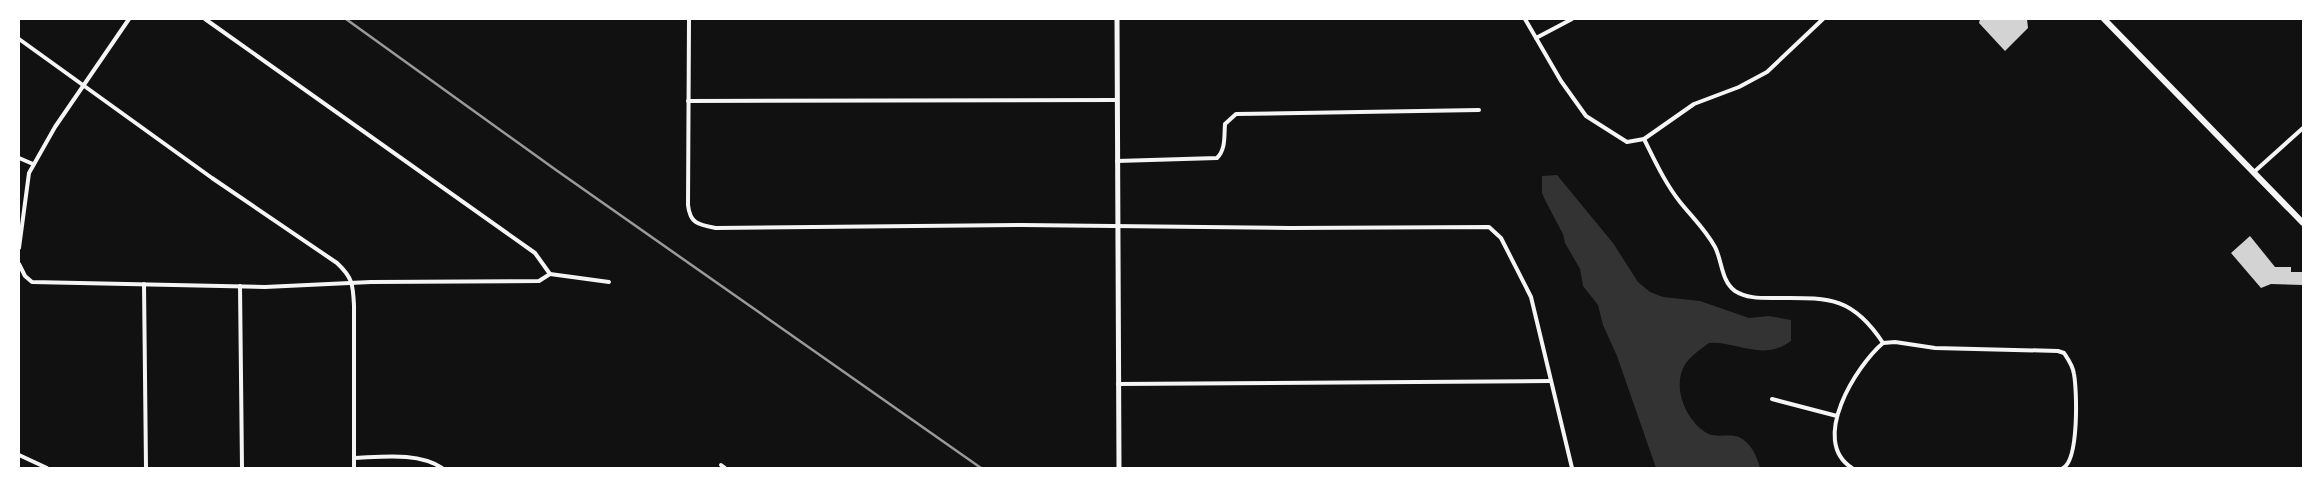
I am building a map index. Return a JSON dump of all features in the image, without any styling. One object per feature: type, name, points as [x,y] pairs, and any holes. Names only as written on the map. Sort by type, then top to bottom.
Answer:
[{"type":"main road","points":[[2104,19],[2303,224]]},
{"type":"street","points":[[19,248],[29,173],[33,164],[83,85],[129,19]]},
{"type":"street","points":[[205,19],[535,253],[550,274]]},
{"type":"street","points":[[689,19],[688,205],[692,220],[698,225],[716,228],[1489,227],[1501,238],[1531,297],[1572,468]]},
{"type":"street","points":[[1117,19],[1116,226],[1119,468]]},
{"type":"street","points":[[1526,19],[1561,81],[1586,116],[1627,142],[1644,139],[1694,104],[1738,87],[1767,72],[1823,19]]},
{"type":"street","points":[[1536,38],[1572,19]]},
{"type":"street","points":[[19,39],[349,273],[352,284],[354,468]]},
{"type":"street","points":[[688,101],[1116,100]]},
{"type":"street","points":[[1117,161],[1217,158],[1222,154],[1225,124],[1236,114],[1479,110]]},
{"type":"street","points":[[2254,172],[2303,128]]},
{"type":"street","points":[[1644,139],[1672,191],[1710,238],[1717,250],[1729,285],[1735,291],[1756,298],[1813,299],[1844,304],[1867,320],[1883,343]]},
{"type":"street","points":[[19,158],[33,164]]},
{"type":"street","points":[[19,264],[25,276],[32,282],[240,286],[372,282],[538,281],[550,274],[609,282]]},
{"type":"street","points":[[144,284],[146,468]]},
{"type":"street","points":[[240,286],[242,468]]},
{"type":"street","points":[[1852,468],[1844,464],[1835,442],[1838,416],[1851,382],[1883,343],[1895,342],[1935,348],[2058,351],[2064,353],[2074,373],[2076,393],[2074,444],[2069,462],[2063,468]]},
{"type":"street","points":[[1118,384],[1550,381]]},
{"type":"street","points":[[1772,399],[1838,416]]},
{"type":"street","points":[[19,455],[48,468]]},
{"type":"street","points":[[354,458],[413,458],[427,461],[442,468]]},
{"type":"street","points":[[721,465],[725,468]]},
{"type":"shaded area","points":[[1557,175],[1613,243],[1638,282],[1650,292],[1663,297],[1700,301],[1749,318],[1769,316],[1791,320],[1791,341],[1770,350],[1709,343],[1688,360],[1680,381],[1682,401],[1691,419],[1709,434],[1739,437],[1753,450],[1760,468],[1656,468],[1617,356],[1603,325],[1598,305],[1583,286],[1580,269],[1565,243],[1563,234],[1542,193],[1542,176]]},
{"type":"building","points":[[1980,19],[2027,19],[2028,28],[2005,51],[1979,23]]},
{"type":"building","points":[[2250,236],[2275,267],[2291,267],[2291,272],[2303,272],[2303,285],[2271,284],[2261,288],[2231,253]]},
{"type":"railway","points":[[346,19],[556,170],[981,468]]}]
